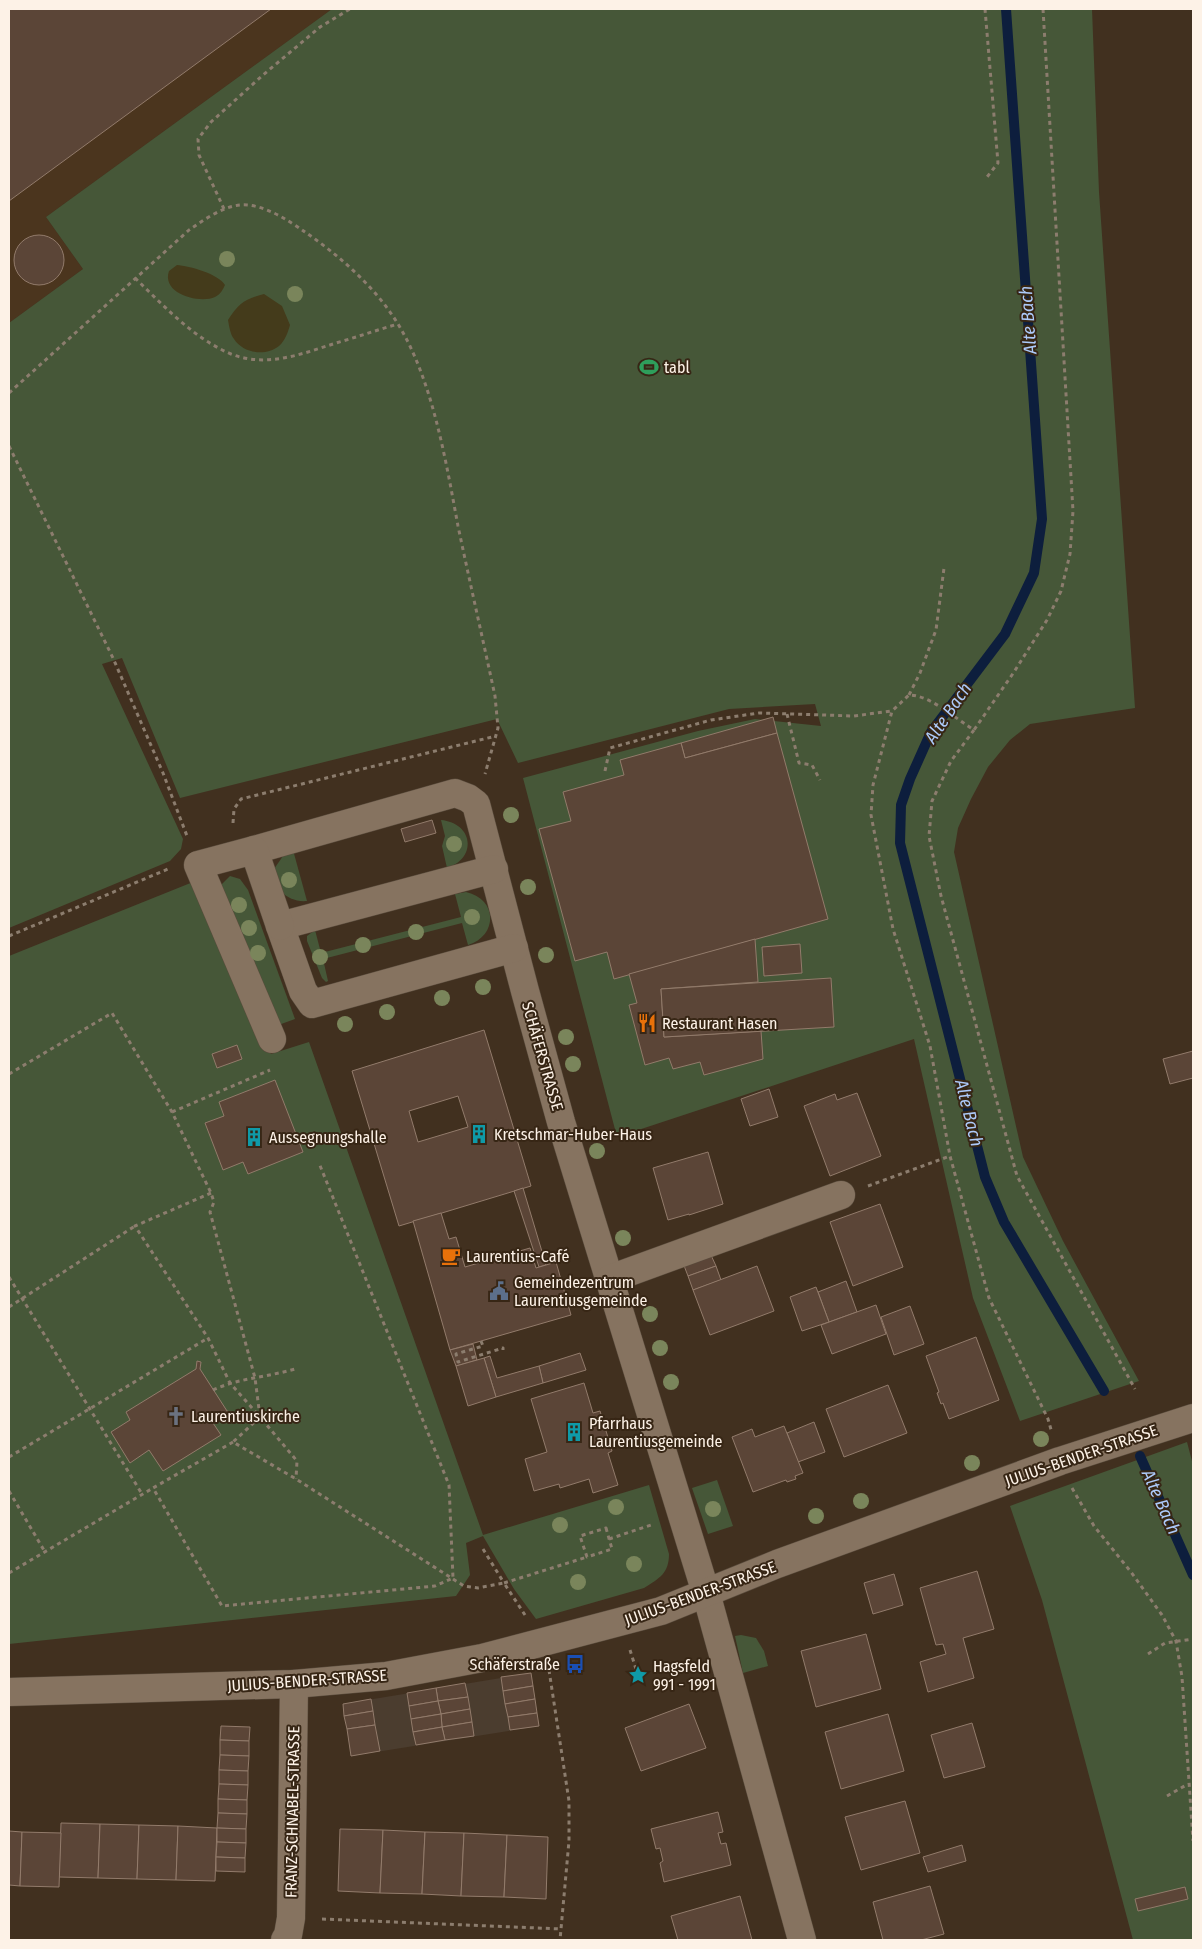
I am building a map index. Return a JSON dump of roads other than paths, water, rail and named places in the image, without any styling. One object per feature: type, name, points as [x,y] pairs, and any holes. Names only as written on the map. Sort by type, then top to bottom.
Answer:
[{"type":"street","name":"SCHÄFERSTRASSE","points":[[243,854],[455,793],[468,798],[476,804],[561,1122],[706,1593],[802,1940]]},
{"type":"street","points":[[272,1039],[198,865],[243,854],[280,926],[303,991],[312,1004],[514,948]]},
{"type":"street","points":[[280,926],[494,869]]},
{"type":"street","points":[[610,1279],[841,1195]]},
{"type":"street","name":"JULIUS-BENDER-STRASSE","points":[[9,1692],[294,1684],[386,1676],[482,1658],[661,1611],[777,1564],[1060,1461],[1193,1418]]},
{"type":"street","name":"FRANZ-SCHNABEL-STRASSE","points":[[288,1929],[294,1684]]},
{"type":"waterway","name":"Alte Bach","points":[[1006,9],[1042,519],[1034,573],[1005,634],[931,732],[910,779],[901,805],[900,843],[985,1177],[1004,1222],[1104,1391]]},
{"type":"waterway","name":"Alte Bach","points":[[1140,1456],[1193,1575]]},
{"type":"place","name":"tabl","points":[[649,367]]},
{"type":"place","name":"Restaurant Hasen","points":[[647,1023]]},
{"type":"place","name":"Kretschmar-Huber-Haus","points":[[479,1134]]},
{"type":"place","name":"Aussegnungshalle","points":[[254,1137]]},
{"type":"place","name":"Laurentius-Café","points":[[451,1256]]},
{"type":"place","name":"Gemeindezentrum Laurentiusgemeinde","points":[[499,1291]]},
{"type":"place","name":"Laurentiuskirche","points":[[176,1416]]},
{"type":"place","name":"Pfarrhaus Laurentiusgemeinde","points":[[574,1432]]},
{"type":"place","name":"Schäferstraße","points":[[575,1664]]},
{"type":"place","name":"Hagsfeld 991 - 1991","points":[[638,1675]]}]
